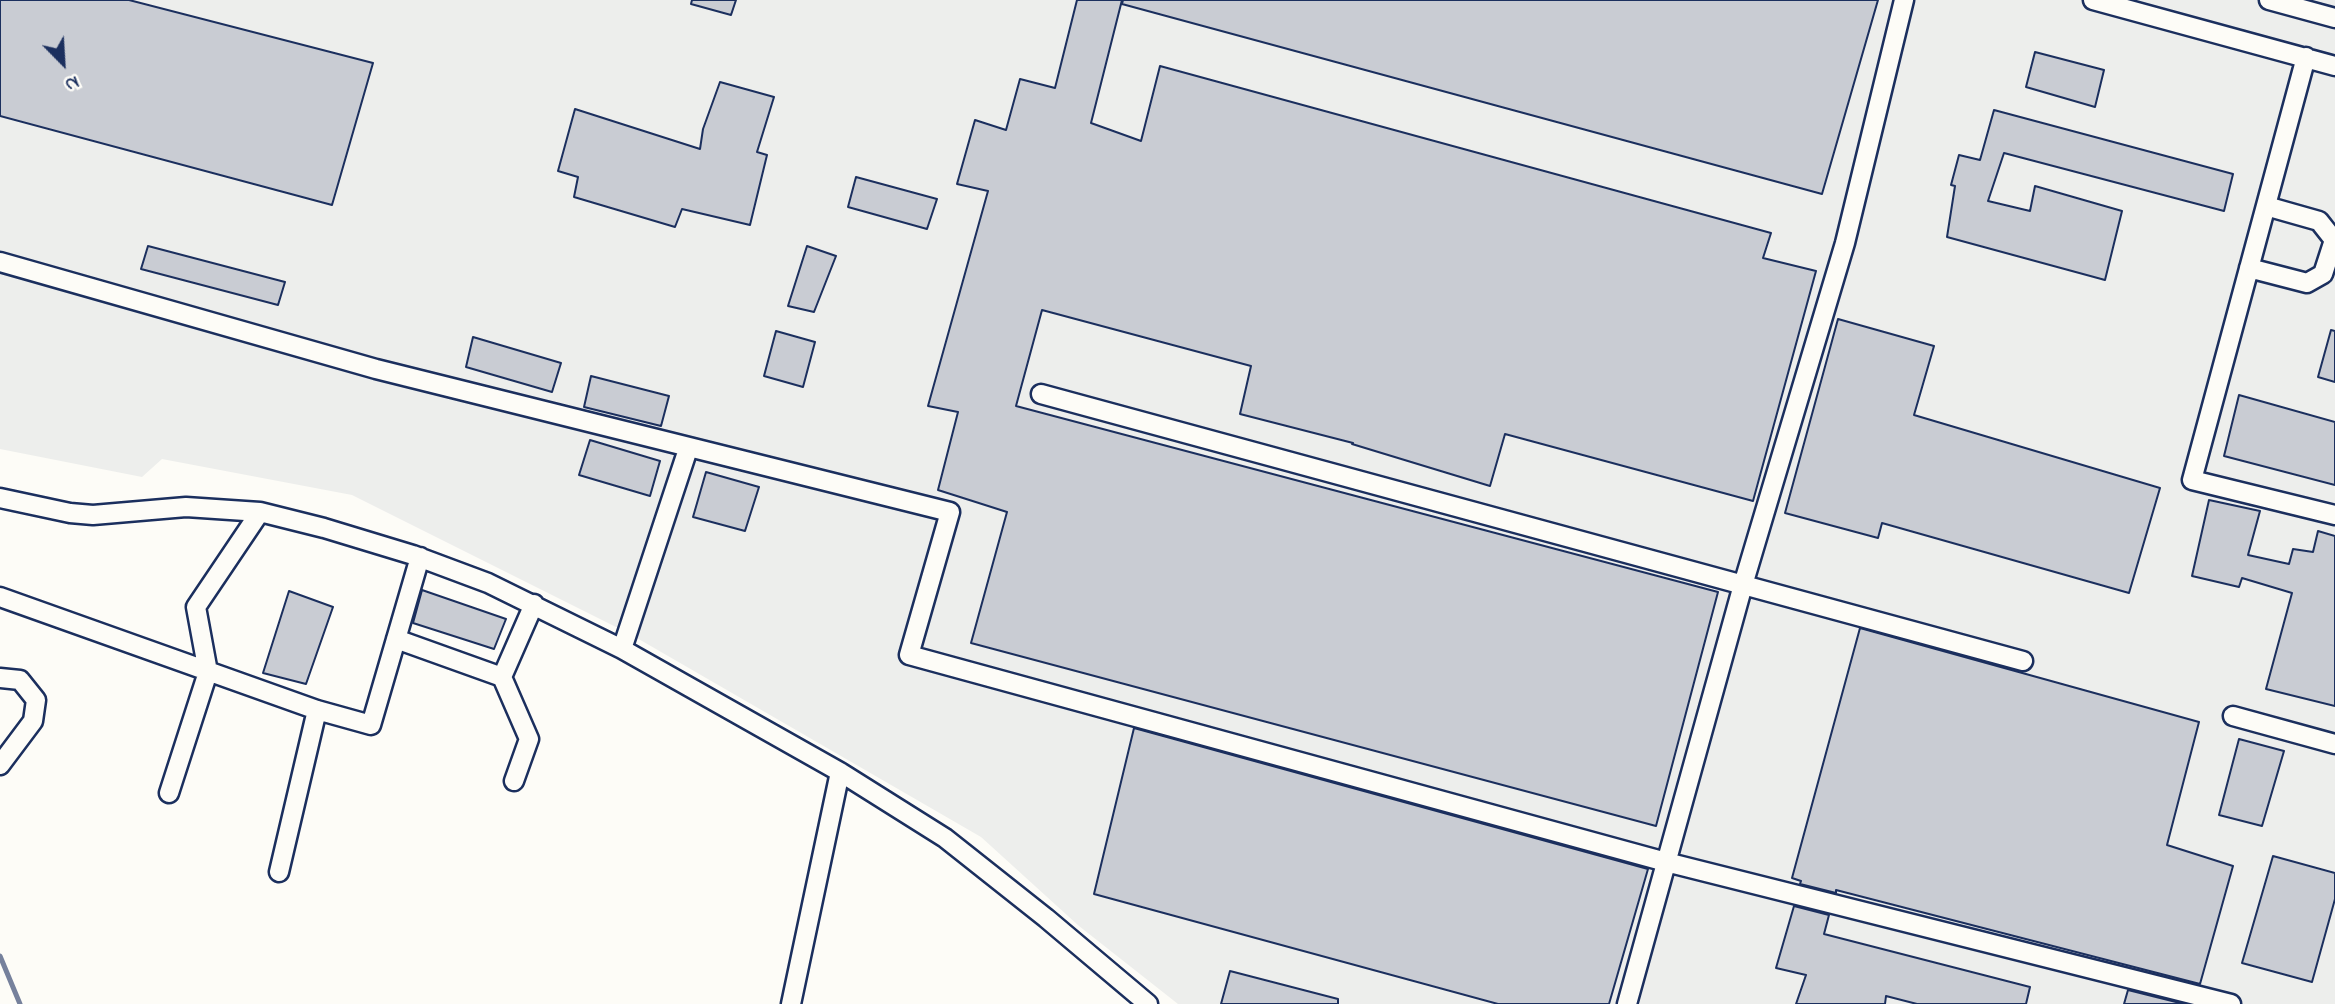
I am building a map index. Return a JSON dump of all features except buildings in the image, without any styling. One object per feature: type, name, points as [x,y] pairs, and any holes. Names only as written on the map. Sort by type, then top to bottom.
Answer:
[{"type":"street","points":[[1627,1004],[1743,585],[1845,243],[1904,0]]},
{"type":"street","points":[[2093,0],[2335,66]]},
{"type":"street","points":[[2269,0],[2335,18]]},
{"type":"street","points":[[2306,57],[2192,480],[2335,515]]},
{"type":"street","points":[[2249,268],[2307,283],[2323,274],[2334,240],[2319,221],[2266,206]]},
{"type":"street","points":[[0,262],[376,369],[688,449],[950,512],[909,655],[1666,862],[2231,1004]]},
{"type":"street","points":[[1041,394],[2022,661]]},
{"type":"street","points":[[622,649],[688,449]]},
{"type":"street","points":[[0,498],[70,513],[93,515],[186,507],[260,512],[420,557],[488,583],[622,649],[840,772],[945,838],[1148,1004]]},
{"type":"street","points":[[169,793],[208,672],[196,607],[260,512]]},
{"type":"street","points":[[0,597],[317,710],[371,725],[420,557]]},
{"type":"street","points":[[502,677],[534,604]]},
{"type":"street","points":[[396,639],[502,677],[529,739],[514,781]]},
{"type":"street","points":[[0,678],[20,680],[36,700],[33,721],[0,765]]},
{"type":"street","points":[[279,872],[317,710]]},
{"type":"street","points":[[2233,716],[2335,744]]},
{"type":"street","points":[[790,1004],[840,772]]},
{"type":"shaded area","points":[[0,0],[2335,0],[2335,1004],[1178,1004],[1079,926],[981,837],[630,634],[352,495],[162,459],[142,477],[0,449]]},
{"type":"waterway","points":[[0,956],[20,1004]]}]
